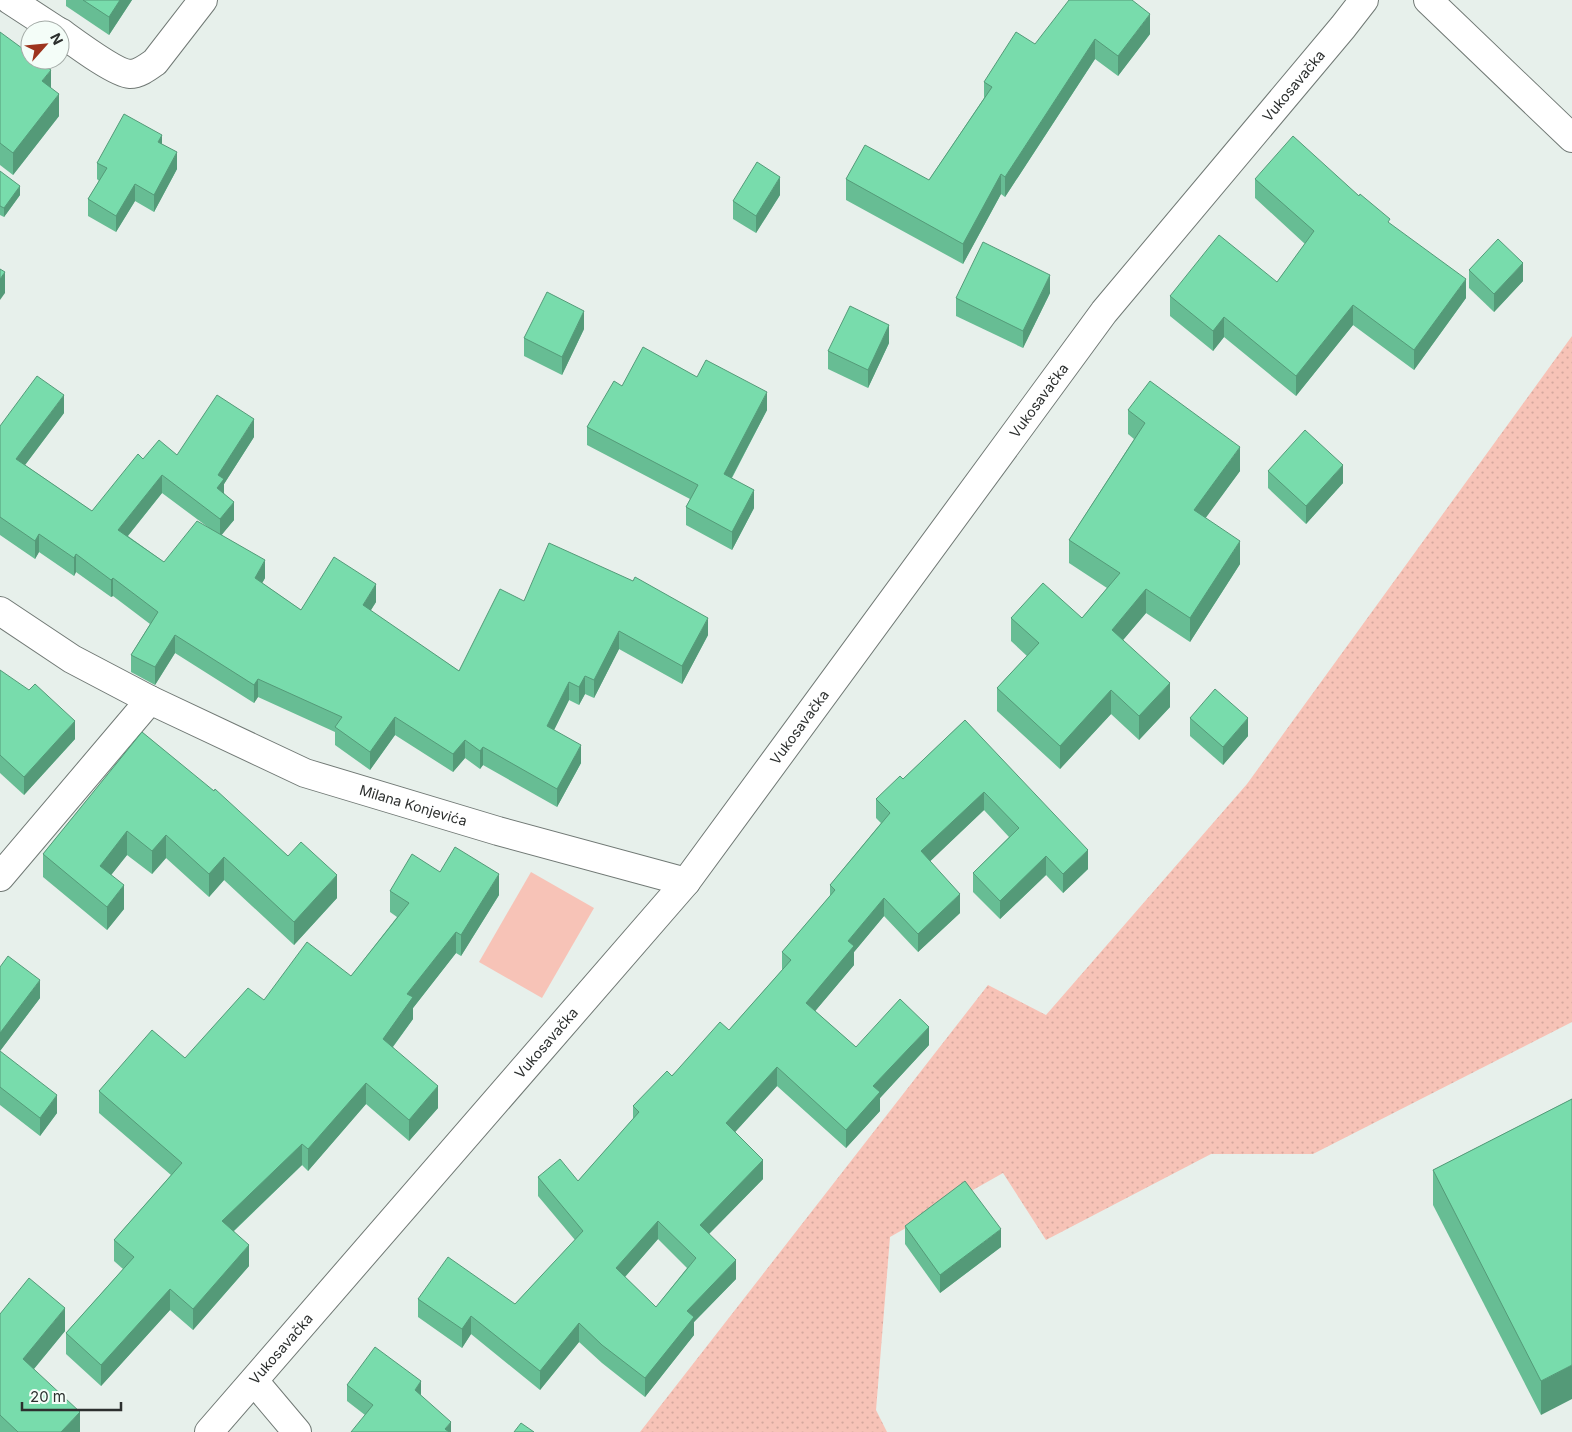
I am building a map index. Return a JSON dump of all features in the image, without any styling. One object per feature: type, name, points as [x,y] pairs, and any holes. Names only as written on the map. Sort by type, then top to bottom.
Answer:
[{"type":"main road","points":[[10,0],[41,20]]},
{"type":"main road","points":[[70,39],[119,71],[131,74],[144,70],[155,62],[203,0]]},
{"type":"main road","name":"Vukosavačka","points":[[209,1432],[686,882],[1104,312],[1364,0]]},
{"type":"main road","points":[[1428,0],[1572,138]]},
{"type":"main road","name":"Milana Konjevića","points":[[0,611],[72,659],[150,700],[304,773],[498,831],[686,882]]},
{"type":"main road","points":[[0,877],[150,700]]},
{"type":"main road","points":[[254,1381],[297,1432]]},
{"type":"shaded area","points":[[1572,336],[1572,1022],[1313,1154],[1211,1154],[1046,1240],[1003,1173],[890,1237],[876,1410],[887,1432],[640,1432],[988,985],[1046,1015],[1247,784]]},
{"type":"shaded area","points":[[531,872],[594,908],[542,998],[479,962]]},
{"type":"building","points":[[83,0],[120,0],[109,17]]},
{"type":"building","points":[[1069,0],[1132,0],[1150,14],[1118,56],[1095,39],[1005,177],[1001,174],[963,244],[846,179],[865,145],[929,180],[992,87],[984,82],[1016,32],[1035,44]]},
{"type":"building","points":[[0,32],[20,47],[20,70],[51,70],[42,81],[59,94],[13,153],[0,143]]},
{"type":"building","points":[[124,114],[162,135],[158,142],[177,152],[154,195],[135,184],[116,216],[88,199],[107,168],[97,163]]},
{"type":"building","points":[[1293,136],[1359,196],[1360,194],[1390,219],[1388,222],[1466,279],[1414,350],[1353,305],[1296,376],[1224,317],[1213,331],[1170,296],[1219,235],[1277,282],[1314,231],[1255,179]]},
{"type":"building","points":[[757,162],[780,177],[756,216],[733,201]]},
{"type":"building","points":[[0,171],[20,186],[4,208],[0,206]]},
{"type":"building","points":[[1498,239],[1523,263],[1494,294],[1469,270]]},
{"type":"building","points":[[983,242],[1050,275],[1023,331],[956,298]]},
{"type":"building","points":[[0,269],[5,272],[0,279]]},
{"type":"building","points":[[547,292],[584,311],[562,357],[524,338]]},
{"type":"building","points":[[850,306],[889,325],[868,370],[828,351]]},
{"type":"building","points":[[643,347],[697,377],[706,360],[767,392],[724,474],[754,490],[732,532],[686,507],[698,485],[587,427],[614,381],[622,386]]},
{"type":"building","points":[[37,376],[64,395],[16,459],[92,511],[138,454],[143,459],[159,440],[177,455],[217,395],[254,419],[218,475],[224,479],[217,488],[234,502],[220,519],[162,475],[118,530],[164,562],[197,521],[265,560],[255,578],[301,610],[334,557],[376,584],[363,605],[459,671],[500,589],[524,601],[549,543],[633,581],[635,577],[708,618],[682,666],[619,631],[594,680],[585,676],[579,687],[569,682],[547,726],[581,745],[557,789],[483,747],[480,751],[465,740],[453,754],[395,717],[370,752],[335,727],[342,717],[258,679],[254,685],[175,635],[155,667],[131,655],[158,612],[113,578],[111,580],[76,554],[74,558],[39,534],[35,541],[0,517],[0,426]]},
{"type":"building","points":[[1150,381],[1240,447],[1194,510],[1240,541],[1190,618],[1146,589],[1112,630],[1170,683],[1139,716],[1111,690],[1060,746],[997,688],[1039,643],[1011,618],[1043,583],[1082,618],[1120,573],[1069,540],[1145,423],[1128,410]]},
{"type":"building","points":[[1305,430],[1343,465],[1306,506],[1268,471]]},
{"type":"building","points":[[0,670],[29,690],[35,684],[75,721],[24,777],[0,755]]},
{"type":"building","points":[[1215,689],[1248,718],[1223,747],[1190,718]]},
{"type":"building","points":[[965,720],[1088,850],[1063,874],[1046,856],[1000,901],[973,873],[1019,828],[984,792],[921,851],[960,894],[918,934],[884,898],[848,941],[854,946],[806,1003],[856,1047],[900,999],[929,1027],[873,1086],[880,1092],[846,1130],[777,1067],[726,1123],[763,1160],[700,1225],[736,1260],[687,1311],[694,1317],[645,1378],[602,1345],[579,1323],[540,1371],[471,1316],[462,1329],[418,1299],[448,1257],[515,1304],[583,1231],[538,1177],[560,1159],[578,1181],[639,1112],[633,1106],[667,1071],[672,1076],[720,1022],[729,1030],[791,960],[782,952],[835,890],[830,885],[890,813],[876,799],[900,776],[903,779]],"holes":[[[658,1221],[696,1258],[656,1307],[616,1268]]]},
{"type":"building","points":[[142,732],[214,791],[215,789],[288,856],[301,842],[337,875],[294,922],[224,857],[209,874],[166,835],[152,851],[127,831],[100,866],[124,885],[107,907],[43,854]]},
{"type":"building","points":[[455,847],[499,874],[461,935],[456,932],[407,994],[413,997],[383,1039],[438,1086],[409,1120],[366,1083],[308,1149],[302,1144],[222,1221],[249,1245],[193,1309],[170,1289],[101,1365],[66,1333],[134,1257],[114,1240],[182,1163],[99,1091],[152,1030],[185,1058],[248,988],[264,1000],[307,942],[351,976],[409,903],[390,891],[412,854],[440,872]]},
{"type":"building","points":[[8,956],[40,980],[0,1033],[0,967]]},
{"type":"building","points":[[0,1051],[57,1095],[40,1118],[0,1087]]},
{"type":"building","points":[[1572,1099],[1572,1365],[1541,1381],[1433,1170]]},
{"type":"building","points":[[965,1181],[1001,1229],[940,1275],[905,1226]]},
{"type":"building","points":[[29,1278],[65,1308],[23,1359],[80,1412],[61,1432],[18,1432],[0,1415],[0,1314]]},
{"type":"building","points":[[375,1347],[421,1381],[415,1390],[451,1422],[445,1429],[449,1432],[351,1432],[373,1405],[347,1385]]},
{"type":"building","points":[[521,1423],[534,1432],[514,1432]]}]
